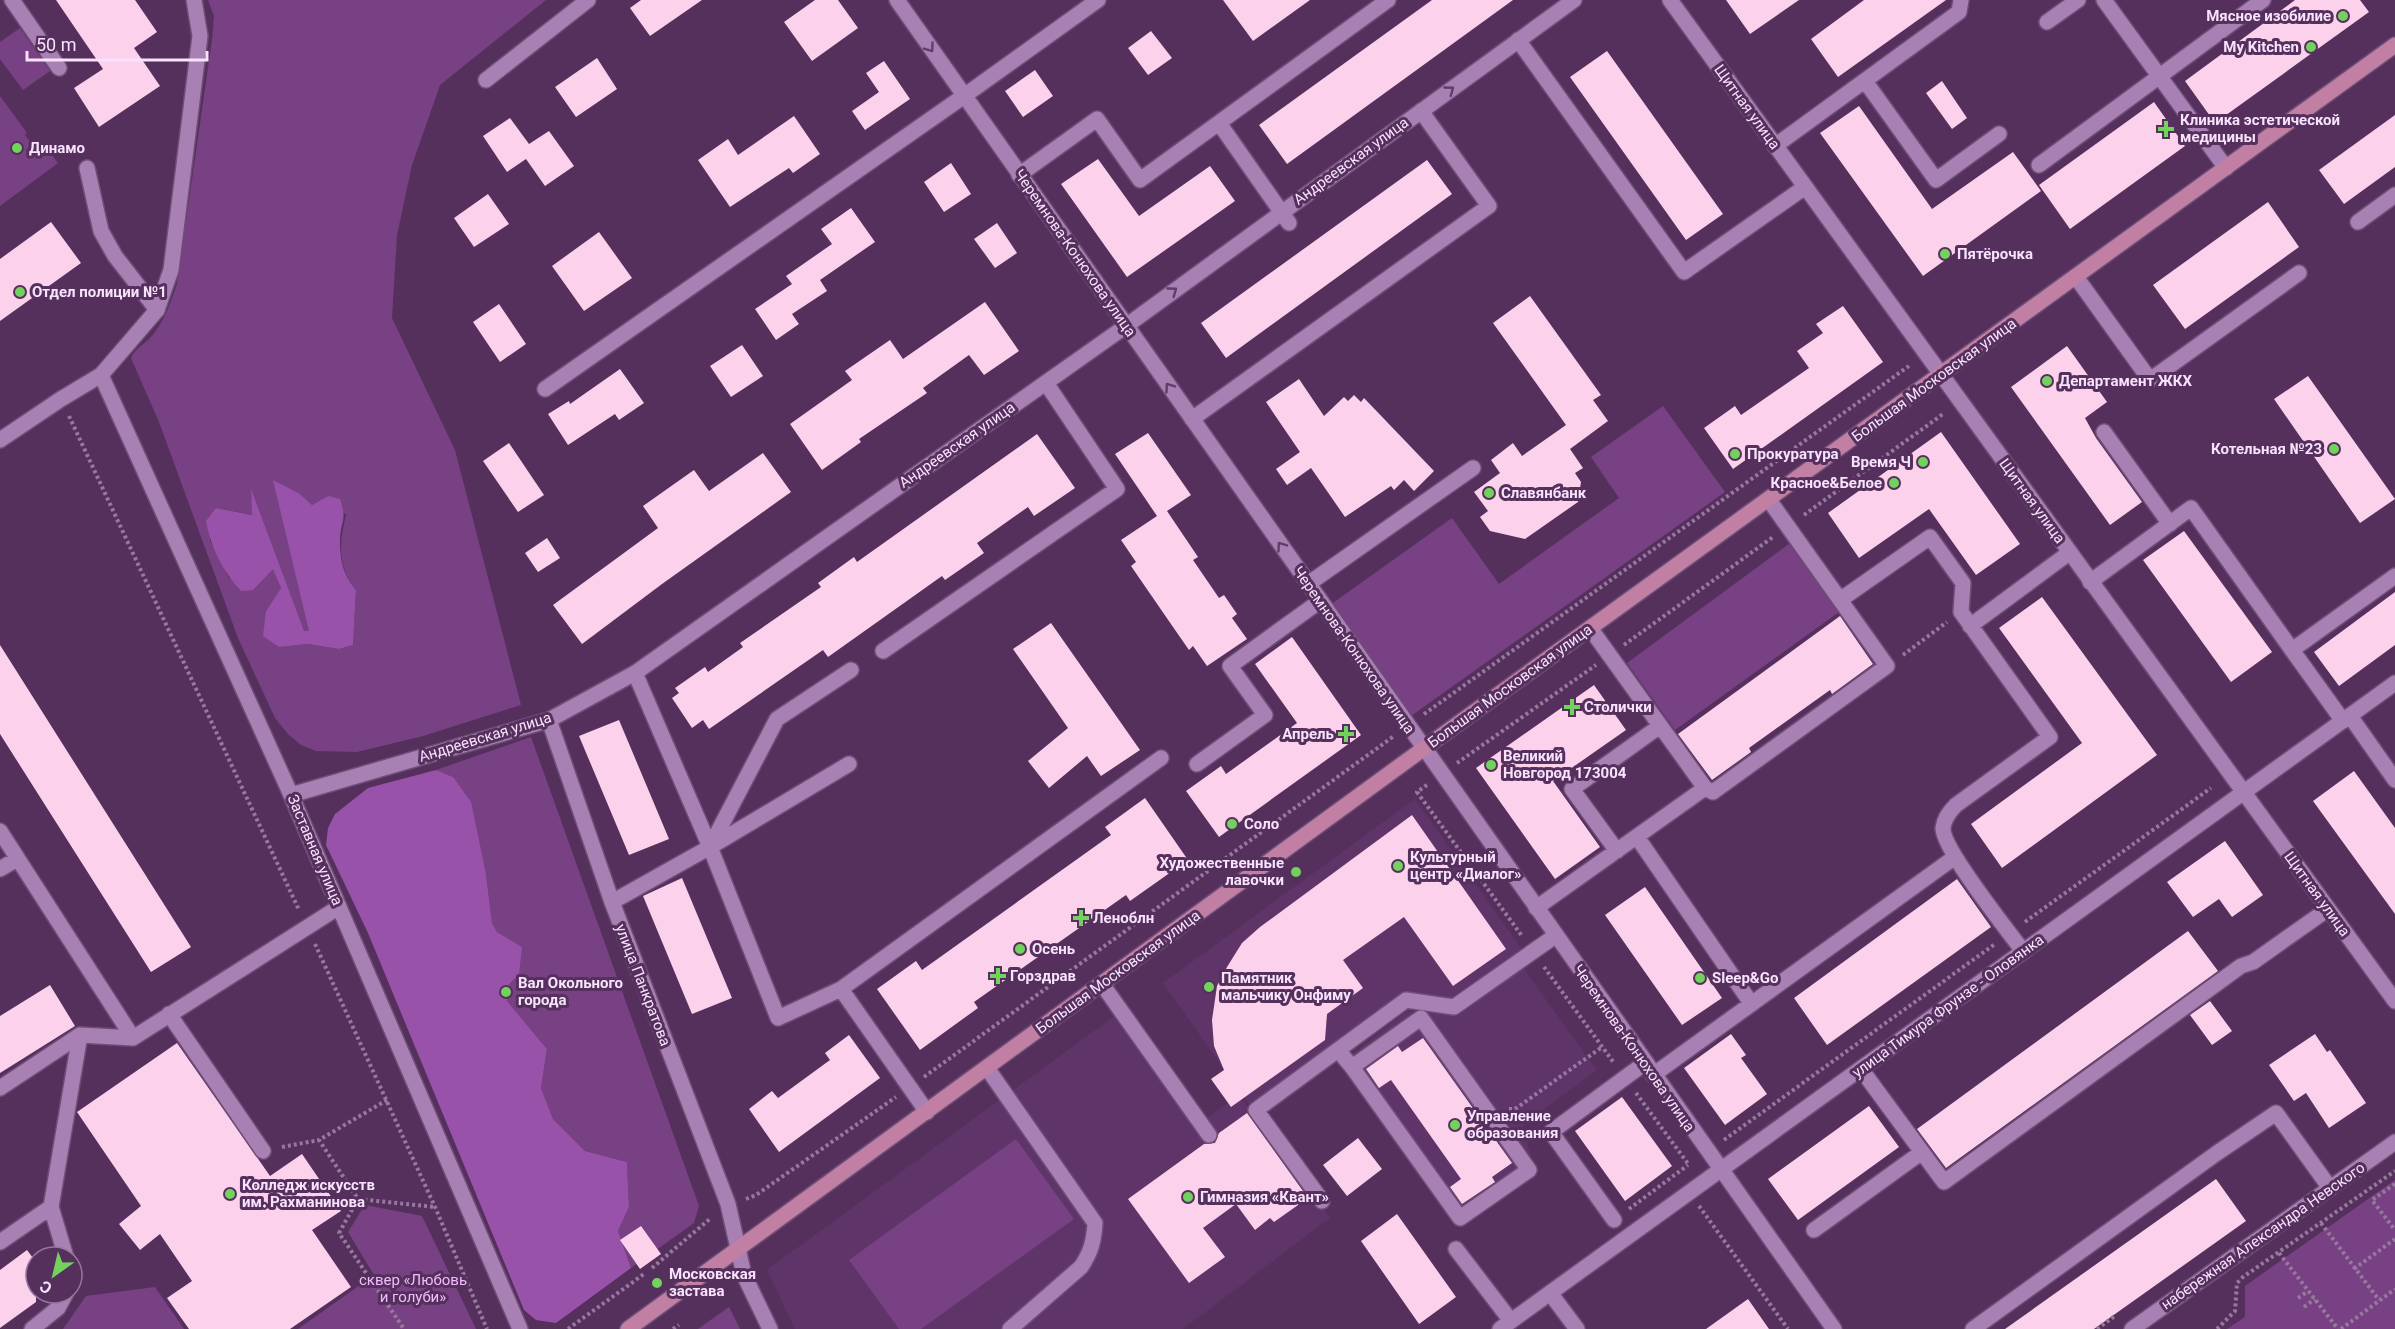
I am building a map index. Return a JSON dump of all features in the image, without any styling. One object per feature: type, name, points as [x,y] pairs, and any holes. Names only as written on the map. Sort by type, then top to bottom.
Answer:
[{"type":"main road","name":"Большая Московская улица","points":[[628,1329],[1423,749],[2395,45]]},
{"type":"street","points":[[12,0],[59,68]]},
{"type":"street","points":[[0,440],[105,371],[157,310],[171,270],[200,36],[194,0]]},
{"type":"street","points":[[486,80],[588,0]]},
{"type":"street","name":"Черемнова-Конюхова улица","points":[[897,0],[1707,1152],[1834,1329]]},
{"type":"street","points":[[545,389],[1098,0]]},
{"type":"street","points":[[1020,175],[1097,119],[1140,180],[1388,0]]},
{"type":"street","name":"Андреевская улица","points":[[291,795],[549,720],[635,673],[1046,382],[1286,217],[1421,111],[1574,0]]},
{"type":"street","name":"Щитная улица","points":[[1670,0],[2395,1001]]},
{"type":"street","points":[[1775,146],[1959,12],[1961,0]]},
{"type":"street","points":[[2048,22],[2078,0]]},
{"type":"street","points":[[2104,0],[2226,168]]},
{"type":"street","points":[[2039,165],[2263,0]]},
{"type":"street","points":[[1518,40],[1684,272],[1805,187]]},
{"type":"street","points":[[1864,81],[1936,180],[2000,134]]},
{"type":"street","points":[[1192,419],[1489,206],[1421,111]]},
{"type":"street","points":[[1219,123],[1286,217]]},
{"type":"street","points":[[87,168],[101,231],[115,256],[157,310]]},
{"type":"street","points":[[2358,222],[2395,195]]},
{"type":"street","points":[[2076,277],[2150,380],[2299,273]]},
{"type":"street","name":"Заставная улица","points":[[105,371],[291,795],[520,1329]]},
{"type":"street","points":[[883,651],[1117,489],[1046,382]]},
{"type":"street","points":[[2104,432],[2170,524]]},
{"type":"street","points":[[1308,585],[1473,468]]},
{"type":"street","points":[[1590,628],[1705,788],[1713,792],[1887,666],[1768,500]]},
{"type":"street","points":[[2090,582],[2191,508],[2292,650],[2395,780]]},
{"type":"street","points":[[1840,600],[1930,537],[1963,583],[1961,612],[2050,737],[1950,811],[1943,829],[1945,840],[1955,857],[2023,951]]},
{"type":"street","points":[[1971,626],[2069,553]]},
{"type":"street","points":[[2292,650],[2395,576]]},
{"type":"street","points":[[1197,764],[1265,715],[1230,666],[1320,601]]},
{"type":"street","points":[[710,847],[777,719],[851,670]]},
{"type":"street","points":[[635,673],[710,847],[778,1018],[841,989],[1161,758]]},
{"type":"street","name":"улица Тимура Фрунзе - Оловянка","points":[[1506,1325],[2395,683]]},
{"type":"street","name":"улица Панкратова","points":[[549,720],[612,902],[728,1204],[744,1275],[770,1329]]},
{"type":"street","points":[[1617,851],[1572,789],[1660,726]]},
{"type":"street","points":[[612,902],[849,764]]},
{"type":"street","points":[[1536,909],[1705,788]]},
{"type":"street","points":[[0,831],[133,1038]]},
{"type":"street","points":[[1636,837],[1752,1003]]},
{"type":"street","points":[[1614,1220],[1551,1132],[1625,1078],[1649,1069],[1752,1003],[1955,857]]},
{"type":"street","points":[[0,869],[17,859]]},
{"type":"street","points":[[0,1088],[80,1035],[133,1038],[339,907]]},
{"type":"street","points":[[1861,1069],[1944,1182],[2241,966],[2253,962],[2328,909]]},
{"type":"street","points":[[1322,1202],[1256,1110],[1406,1000],[1454,1007],[1555,936]]},
{"type":"street","points":[[1102,984],[1209,1135]]},
{"type":"street","points":[[841,989],[927,1112]]},
{"type":"street","points":[[169,1014],[263,1151]]},
{"type":"street","points":[[1338,1050],[1460,1218],[1529,1170],[1421,1018],[1352,1067]]},
{"type":"street","points":[[62,1245],[51,1207],[80,1035]]},
{"type":"street","points":[[987,1068],[1095,1223],[1094,1241],[1080,1267],[1010,1329]]},
{"type":"street","points":[[1973,1329],[2276,1113],[2330,1188]]},
{"type":"street","name":"набережная Александра Невского","points":[[2132,1329],[2395,1142]]},
{"type":"street","points":[[1814,1230],[1922,1152]]},
{"type":"street","points":[[0,1242],[51,1207]]},
{"type":"street","points":[[1456,1250],[1506,1325]]},
{"type":"street","points":[[1550,1293],[1577,1329]]},
{"type":"street","points":[[32,1329],[60,1305]]},
{"type":"path","points":[[652,1268],[728,1204],[756,1196],[910,1087],[1908,366]]},
{"type":"path","points":[[61,399],[387,1100],[487,1329]]},
{"type":"path","points":[[1800,518],[1943,414]]},
{"type":"path","points":[[1887,666],[1961,612]]},
{"type":"path","points":[[1614,1220],[2211,788]]},
{"type":"path","points":[[1417,792],[1689,1165]]},
{"type":"path","points":[[1485,1107],[1515,1109],[1602,1047]]},
{"type":"path","points":[[263,1151],[319,1140],[387,1100]]},
{"type":"path","points":[[319,1140],[358,1199]]},
{"type":"path","points":[[2217,1329],[2235,1311],[2237,1283],[2243,1277],[2394,1173]]},
{"type":"path","points":[[1676,1174],[1788,1329]]},
{"type":"path","points":[[2395,1184],[2372,1200],[2395,1230]]},
{"type":"path","points":[[358,1199],[435,1207]]},
{"type":"path","points":[[358,1199],[339,1233],[404,1329]]},
{"type":"path","points":[[2321,1223],[2379,1300]]},
{"type":"path","points":[[2354,1269],[2395,1239]]},
{"type":"path","points":[[2279,1253],[2339,1329],[2395,1289]]},
{"type":"path","points":[[568,1329],[644,1274]]},
{"type":"path","points":[[2298,1298],[2308,1291]]},
{"type":"path","points":[[2304,1307],[2315,1299]]},
{"type":"path","points":[[673,1329],[679,1324]]},
{"type":"shaded area","points":[[273,480],[300,494],[312,505],[328,496],[340,499],[344,517],[340,534],[342,561],[345,573],[356,590],[353,645],[339,649],[308,644],[279,647],[263,636],[266,611],[281,588],[273,569],[253,590],[241,591],[219,559],[206,521],[216,508],[252,515],[251,489],[304,631],[309,631]]},
{"type":"shaded area","points":[[436,770],[453,777],[471,802],[486,874],[492,923],[497,932],[522,947],[519,974],[509,984],[507,1001],[547,1049],[541,1088],[553,1119],[585,1151],[627,1162],[629,1207],[618,1231],[631,1268],[556,1323],[536,1320],[524,1310],[368,933],[326,845],[328,828],[335,814],[368,788]]},
{"type":"shaded area","points":[[1415,799],[1523,951],[1453,1003],[1404,994],[1252,1108],[1163,983]]},
{"type":"shaded area","points":[[1523,968],[1597,1070],[1523,1125],[1534,1169],[1460,1222],[1343,1062],[1407,1011],[1457,1015]]},
{"type":"shaded area","points":[[1116,1015],[1195,1126],[1239,1095],[1330,1218],[1183,1329],[795,1329],[767,1270]]},
{"type":"green space","points":[[208,0],[546,0],[440,85],[412,165],[397,235],[392,318],[455,450],[521,705],[423,736],[357,752],[316,751],[301,745],[275,718],[238,638],[159,422],[131,358],[160,325],[177,284],[214,16]],"holes":[[[251,492],[304,632],[310,631],[300,494],[312,505],[328,496],[346,515],[341,554],[345,572],[356,590],[353,645],[339,649],[308,644],[279,647],[266,611],[281,588],[273,568],[253,590],[229,578],[210,540],[216,508],[253,515]]]},
{"type":"green space","points":[[20,28],[50,71],[23,90],[0,59],[0,42]]},
{"type":"green space","name":"Динамо","points":[[0,96],[37,151],[45,145],[58,163],[0,206]]},
{"type":"green space","points":[[1663,406],[1725,492],[1411,716],[1330,605],[1452,518],[1499,584],[1619,498],[1591,457]]},
{"type":"green space","points":[[1789,544],[1839,612],[1675,730],[1627,663]]},
{"type":"green space","points":[[531,737],[699,1206],[694,1223],[631,1268],[618,1231],[629,1207],[627,1162],[585,1151],[553,1119],[541,1088],[547,1049],[507,1001],[509,984],[522,947],[497,932],[492,923],[486,874],[477,839],[453,777],[436,770]]},
{"type":"green space","points":[[1016,1139],[1074,1219],[921,1329],[899,1329],[849,1260]]},
{"type":"green space","points":[[2395,1180],[2395,1329],[2227,1329],[2245,1317],[2245,1286]]},
{"type":"green space","name":"сквер «Любовь и голуби»","points":[[365,1205],[422,1216],[476,1329],[298,1329],[374,1275],[348,1232]]},
{"type":"green space","points":[[155,1287],[184,1329],[63,1329],[80,1305],[84,1305],[86,1296]]},
{"type":"green space","points":[[729,1307],[740,1329],[698,1329]]},
{"type":"building","points":[[56,0],[135,0],[157,32],[134,48],[160,86],[99,127],[74,88],[103,69]]},
{"type":"building","points":[[641,0],[702,0],[650,36],[630,8]]},
{"type":"building","points":[[815,0],[838,0],[858,28],[812,61],[784,22]]},
{"type":"building","points":[[1223,0],[1310,0],[1253,41]]},
{"type":"building","points":[[1432,0],[1513,0],[1287,164],[1259,125]]},
{"type":"building","points":[[1726,0],[1799,0],[1750,34]]},
{"type":"building","points":[[1864,0],[1946,0],[1838,77],[1811,39]]},
{"type":"building","points":[[2295,0],[2360,0],[2369,12],[2215,123],[2185,81]]},
{"type":"building","points":[[1151,31],[1172,58],[1148,75],[1128,48]]},
{"type":"building","points":[[1607,51],[1723,214],[1686,240],[1570,77]]},
{"type":"building","points":[[597,58],[617,89],[576,117],[555,87]]},
{"type":"building","points":[[884,61],[910,99],[865,130],[852,111],[879,92],[866,73]]},
{"type":"building","points":[[1035,70],[1053,96],[1023,117],[1005,91]]},
{"type":"building","points":[[1942,81],[1967,118],[1952,129],[1926,93]]},
{"type":"building","points":[[2154,102],[2185,146],[2070,229],[2039,185]]},
{"type":"building","points":[[1859,106],[1932,209],[2013,152],[2041,191],[1923,276],[1820,133]]},
{"type":"building","points":[[2395,115],[2395,167],[2344,204],[2319,170]]},
{"type":"building","points":[[794,116],[820,154],[793,173],[789,168],[730,207],[698,160],[728,139],[738,155]]},
{"type":"building","points":[[510,118],[529,144],[549,131],[574,166],[545,186],[526,159],[507,172],[483,136]]},
{"type":"building","points":[[1098,159],[1139,216],[1210,166],[1235,201],[1127,277],[1061,184]]},
{"type":"building","points":[[1427,160],[1452,194],[1226,358],[1201,323]]},
{"type":"building","points":[[951,163],[971,194],[944,212],[924,182]]},
{"type":"building","points":[[488,194],[509,224],[474,247],[454,218]]},
{"type":"building","points":[[2268,202],[2299,247],[2185,329],[2153,285]]},
{"type":"building","points":[[851,208],[875,242],[820,280],[827,291],[792,314],[799,324],[776,340],[755,309],[792,284],[786,276],[832,244],[821,229]]},
{"type":"building","name":"Отдел полиции №1","points":[[51,222],[81,263],[0,321],[0,259]]},
{"type":"building","points":[[997,223],[1017,253],[995,268],[974,239]]},
{"type":"building","points":[[599,232],[632,278],[584,311],[552,266]]},
{"type":"building","points":[[1530,296],[1601,395],[1593,400],[1608,421],[1570,449],[1583,468],[1575,473],[1581,482],[1578,502],[1525,539],[1490,531],[1480,517],[1488,511],[1474,492],[1500,473],[1491,460],[1513,443],[1522,456],[1566,425],[1493,323]]},
{"type":"building","points":[[985,302],[1019,351],[984,375],[969,355],[923,388],[927,393],[859,439],[861,442],[822,470],[790,424],[852,380],[845,371],[890,340],[903,359]]},
{"type":"building","points":[[499,304],[526,344],[500,362],[473,322]]},
{"type":"building","points":[[1843,306],[1883,362],[1733,469],[1704,428],[1735,406],[1741,415],[1809,368],[1797,351],[1823,333],[1816,324]]},
{"type":"building","points":[[742,345],[763,376],[731,397],[710,366]]},
{"type":"building","points":[[2067,346],[2107,402],[2085,418],[2096,438],[2142,502],[2110,525],[2011,387]]},
{"type":"building","points":[[620,369],[644,403],[619,420],[615,414],[568,445],[548,414],[569,401],[570,404]]},
{"type":"building","name":"Котельная №23","points":[[2308,376],[2395,499],[2360,523],[2274,399]]},
{"type":"building","points":[[1299,379],[1324,416],[1344,397],[1348,401],[1354,395],[1361,402],[1364,398],[1434,471],[1414,491],[1404,480],[1394,490],[1391,486],[1345,517],[1311,468],[1287,485],[1276,469],[1300,452],[1266,402]]},
{"type":"building","points":[[1941,432],[2020,544],[1976,575],[1929,509],[1859,558],[1828,513]]},
{"type":"building","points":[[1148,433],[1191,495],[1167,511],[1198,557],[1193,560],[1219,598],[1224,595],[1237,614],[1232,618],[1247,639],[1207,666],[1193,646],[1189,650],[1131,566],[1136,562],[1121,540],[1157,516],[1115,454]]},
{"type":"building","points":[[1037,434],[1075,488],[1034,516],[1028,507],[977,543],[984,553],[945,580],[942,576],[828,657],[823,650],[709,729],[703,720],[692,728],[672,698],[679,693],[675,688],[705,667],[708,672],[743,647],[740,643],[821,587],[818,583],[854,557],[857,562]]},
{"type":"building","points":[[509,443],[544,495],[518,512],[483,461]]},
{"type":"building","points":[[763,453],[791,492],[582,644],[553,605],[658,528],[643,506],[694,470],[709,491]]},
{"type":"building","points":[[2184,531],[2272,652],[2231,682],[2143,560]]},
{"type":"building","points":[[547,538],[560,558],[538,572],[525,553]]},
{"type":"building","points":[[2395,592],[2395,645],[2339,686],[2314,652]]},
{"type":"building","points":[[2042,597],[2157,755],[2002,868],[1971,824],[2082,743],[1999,628]]},
{"type":"building","points":[[1840,616],[1873,664],[1832,694],[1830,690],[1749,748],[1751,752],[1712,780],[1678,734]]},
{"type":"building","points":[[1051,623],[1140,750],[1101,776],[1087,756],[1049,788],[1028,761],[1068,728],[1013,649]]},
{"type":"building","points":[[1292,637],[1361,735],[1219,837],[1186,791],[1221,766],[1226,774],[1297,723],[1255,664]]},
{"type":"building","points":[[0,645],[191,947],[151,972],[0,734]]},
{"type":"building","points":[[1594,685],[1626,730],[1553,781],[1600,847],[1555,879],[1476,768]]},
{"type":"building","points":[[619,720],[669,839],[629,855],[579,736]]},
{"type":"building","points":[[2354,771],[2395,828],[2395,914],[2313,801]]},
{"type":"building","points":[[1145,798],[1188,860],[1130,901],[1126,895],[974,1002],[978,1008],[920,1050],[877,989],[916,961],[922,970],[1111,835],[1105,827]]},
{"type":"building","points":[[1412,815],[1506,949],[1453,986],[1404,917],[1343,960],[1363,988],[1327,1014],[1325,1040],[1231,1107],[1211,1079],[1224,1070],[1214,1046],[1212,1020],[1217,986],[1227,967],[1242,943],[1260,927]]},
{"type":"building","points":[[2225,841],[2263,895],[2232,917],[2219,899],[2193,917],[2167,882]]},
{"type":"building","points":[[682,878],[732,998],[692,1014],[643,896]]},
{"type":"building","points":[[1957,879],[1991,927],[1827,1045],[1794,998]]},
{"type":"building","points":[[1645,887],[1722,998],[1682,1025],[1605,915]]},
{"type":"building","points":[[2188,931],[2218,971],[1946,1168],[1917,1129]]},
{"type":"building","points":[[50,985],[75,1026],[0,1073],[0,1016]]},
{"type":"building","points":[[2210,1001],[2232,1031],[2212,1045],[2190,1015]]},
{"type":"building","points":[[1731,1034],[1746,1055],[1741,1058],[1767,1094],[1725,1125],[1684,1068]]},
{"type":"building","points":[[2315,1034],[2327,1052],[2330,1050],[2366,1103],[2329,1128],[2306,1093],[2294,1101],[2269,1065]]},
{"type":"building","points":[[849,1035],[880,1078],[779,1152],[749,1109],[772,1091],[778,1098],[830,1060],[825,1053]]},
{"type":"building","name":"Управление образования","points":[[1423,1038],[1512,1163],[1492,1177],[1495,1182],[1462,1204],[1450,1187],[1461,1179],[1391,1080],[1379,1088],[1366,1069],[1398,1046],[1402,1052]]},
{"type":"building","name":"Колледж искусств им. Рахманинова","points":[[177,1043],[270,1176],[302,1154],[341,1211],[312,1230],[351,1287],[290,1329],[189,1329],[167,1298],[192,1281],[160,1234],[140,1250],[119,1224],[141,1206],[77,1112]]},
{"type":"building","points":[[1622,1097],[1672,1166],[1625,1201],[1575,1131]]},
{"type":"building","points":[[1869,1106],[1899,1147],[1798,1220],[1768,1179]]},
{"type":"building","name":"Гимназия «Квант»","points":[[1247,1113],[1308,1198],[1274,1222],[1270,1218],[1255,1230],[1236,1204],[1203,1228],[1225,1257],[1189,1283],[1128,1199],[1204,1144],[1215,1143],[1219,1133]]},
{"type":"building","points":[[1358,1138],[1382,1169],[1347,1196],[1323,1165]]},
{"type":"building","points":[[2216,1179],[2246,1221],[2094,1329],[2005,1329]]},
{"type":"building","points":[[1397,1214],[1456,1297],[1419,1324],[1361,1241]]},
{"type":"building","points":[[641,1226],[661,1254],[640,1269],[620,1240]]},
{"type":"building","points":[[24,1252],[24,1305],[32,1305],[0,1328],[0,1270]]},
{"type":"building","points":[[1748,1299],[1769,1329],[1706,1329]]},
{"type":"place","name":"Мясное изобилие","points":[[2343,16]]},
{"type":"place","name":"My Kitchen","points":[[2311,47]]},
{"type":"place","name":"Клиника эстетической медицины","points":[[2166,129]]},
{"type":"place","name":"Динамо","points":[[17,148]]},
{"type":"place","name":"Пятёрочка","points":[[1945,254]]},
{"type":"place","name":"Отдел полиции №1","points":[[20,292]]},
{"type":"place","name":"Департамент ЖКХ","points":[[2047,381]]},
{"type":"place","name":"Котельная №23","points":[[2334,449]]},
{"type":"place","name":"Прокуратура","points":[[1735,454]]},
{"type":"place","name":"Время Ч","points":[[1923,462]]},
{"type":"place","name":"Красное&Белое","points":[[1894,483]]},
{"type":"place","name":"Славянбанк","points":[[1489,493]]},
{"type":"place","name":"Столички","points":[[1572,707]]},
{"type":"place","name":"Апрель","points":[[1346,734]]},
{"type":"place","name":"Великий Новгород 173004","points":[[1491,765]]},
{"type":"place","name":"Соло","points":[[1232,824]]},
{"type":"place","name":"Культурный центр «Диалог»","points":[[1398,866]]},
{"type":"place","name":"Художественные лавочки","points":[[1296,872]]},
{"type":"place","name":"Леноблн","points":[[1081,918]]},
{"type":"place","name":"Осень","points":[[1020,949]]},
{"type":"place","name":"Горздрав","points":[[998,976]]},
{"type":"place","name":"Sleep&Go","points":[[1700,978]]},
{"type":"place","name":"Памятник мальчику Онфиму","points":[[1209,987]]},
{"type":"place","name":"Вал Окольного города","points":[[506,992]]},
{"type":"place","name":"Управление образования","points":[[1455,1125]]},
{"type":"place","name":"Колледж искусств им. Рахманинова","points":[[230,1194]]},
{"type":"place","name":"Гимназия «Квант»","points":[[1188,1197]]},
{"type":"place","name":"Московская застава","points":[[657,1283]]}]
